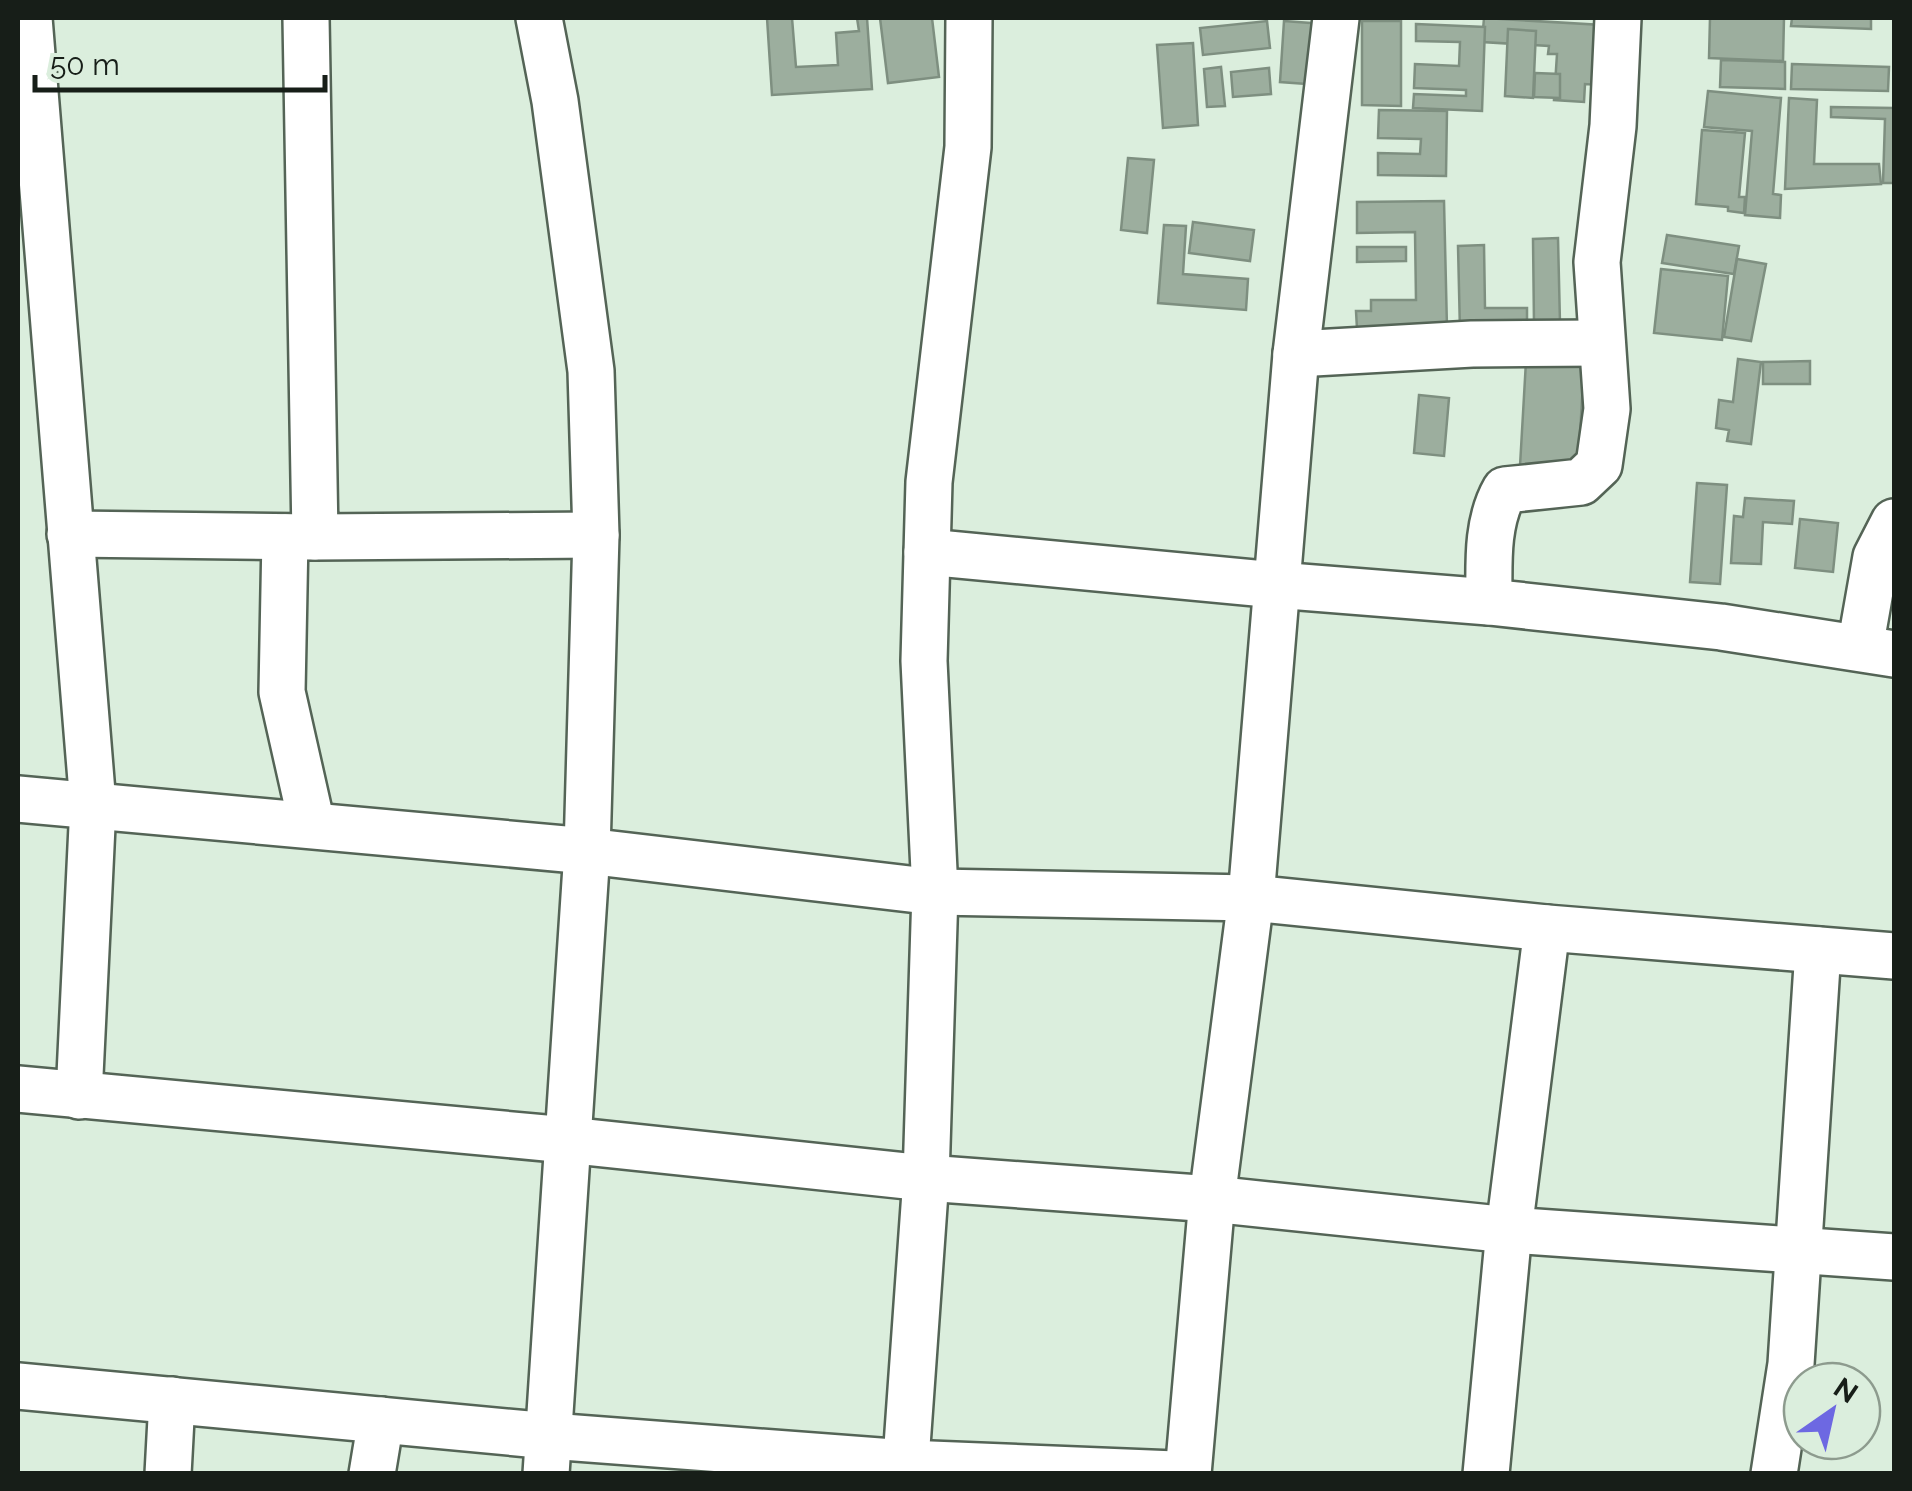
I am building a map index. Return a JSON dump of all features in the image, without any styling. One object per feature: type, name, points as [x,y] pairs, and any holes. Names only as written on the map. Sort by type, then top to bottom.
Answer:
[{"type":"street","points":[[29,18],[93,805],[79,1096]]},
{"type":"street","points":[[306,18],[300,537],[282,692],[312,825]]},
{"type":"street","points":[[539,18],[555,101],[591,371],[596,534],[586,851],[548,1455]]},
{"type":"street","points":[[906,1468],[926,1178],[935,892],[924,661],[930,482],[968,147],[969,18]]},
{"type":"street","points":[[1188,1474],[1212,1199],[1251,898],[1296,354],[1336,18]]},
{"type":"street","points":[[1489,602],[1496,505],[1505,490],[1581,482],[1599,465],[1607,408],[1597,262],[1613,126],[1618,18]]},
{"type":"street","points":[[1296,354],[1472,344],[1602,343]]},
{"type":"street","points":[[927,552],[1721,626],[1877,651],[1876,557],[1894,522]]},
{"type":"street","points":[[70,534],[596,534]]},
{"type":"street","points":[[18,799],[586,851],[935,892],[1251,898],[1547,928],[1894,956]]},
{"type":"street","points":[[1486,1474],[1509,1230],[1547,928]]},
{"type":"street","points":[[1774,1474],[1791,1364],[1818,950]]},
{"type":"street","points":[[18,1090],[567,1140],[926,1178],[1212,1199],[1509,1230],[1894,1257]]},
{"type":"street","points":[[18,1386],[381,1420],[548,1455],[1175,1474]]},
{"type":"street","points":[[168,1474],[172,1400]]},
{"type":"street","points":[[372,1474],[381,1420]]},
{"type":"building","points":[[767,18],[792,18],[796,67],[838,65],[836,33],[859,31],[857,18],[867,18],[872,89],[772,95]]},
{"type":"building","points":[[880,18],[932,18],[939,77],[888,83]]},
{"type":"building","points":[[1484,18],[1602,25],[1598,85],[1585,84],[1584,102],[1554,100],[1557,54],[1548,54],[1549,46],[1482,42]]},
{"type":"building","points":[[1710,18],[1784,18],[1783,61],[1709,58]]},
{"type":"building","points":[[1792,18],[1871,18],[1871,29],[1791,26]]},
{"type":"building","points":[[1267,21],[1270,48],[1203,55],[1200,28]]},
{"type":"building","points":[[1284,21],[1324,24],[1320,85],[1280,82]]},
{"type":"building","points":[[1362,21],[1401,21],[1401,106],[1362,105]]},
{"type":"building","points":[[1416,24],[1485,27],[1482,111],[1413,108],[1414,94],[1466,96],[1466,90],[1414,88],[1415,64],[1459,66],[1460,42],[1416,41]]},
{"type":"building","points":[[1508,29],[1536,31],[1533,98],[1505,96]]},
{"type":"building","points":[[1193,43],[1198,125],[1163,128],[1157,45]]},
{"type":"building","points":[[1721,60],[1785,62],[1785,89],[1720,87]]},
{"type":"building","points":[[1792,64],[1889,67],[1888,91],[1791,89]]},
{"type":"building","points":[[1221,67],[1225,106],[1207,107],[1204,69]]},
{"type":"building","points":[[1269,68],[1271,94],[1233,97],[1231,72]]},
{"type":"building","points":[[1535,73],[1560,74],[1560,98],[1534,97]]},
{"type":"building","points":[[1708,91],[1781,98],[1773,194],[1781,195],[1780,218],[1745,215],[1752,131],[1704,127]]},
{"type":"building","points":[[1789,98],[1817,100],[1814,164],[1879,164],[1881,184],[1785,189]]},
{"type":"building","points":[[1831,107],[1894,108],[1894,183],[1883,183],[1885,119],[1831,117]]},
{"type":"building","points":[[1379,110],[1447,111],[1446,176],[1378,175],[1378,153],[1420,154],[1421,139],[1378,138]]},
{"type":"building","points":[[1702,130],[1745,133],[1739,197],[1745,197],[1744,213],[1696,204]]},
{"type":"building","points":[[1128,158],[1154,160],[1147,233],[1121,230]]},
{"type":"building","points":[[1444,201],[1447,328],[1357,329],[1356,311],[1371,311],[1371,300],[1416,300],[1415,232],[1357,233],[1357,202]]},
{"type":"building","points":[[1193,222],[1254,230],[1250,261],[1189,253]]},
{"type":"building","points":[[1164,225],[1186,226],[1183,274],[1248,279],[1246,310],[1158,303]]},
{"type":"building","points":[[1667,235],[1739,246],[1734,274],[1662,263]]},
{"type":"building","points":[[1558,238],[1560,323],[1534,324],[1533,239]]},
{"type":"building","points":[[1484,245],[1485,308],[1527,308],[1527,331],[1460,331],[1458,246]]},
{"type":"building","points":[[1357,247],[1406,247],[1406,261],[1357,262]]},
{"type":"building","points":[[1737,259],[1766,264],[1751,341],[1724,337]]},
{"type":"building","points":[[1661,269],[1728,276],[1722,340],[1654,333]]},
{"type":"building","points":[[1738,359],[1761,362],[1751,444],[1727,441],[1729,430],[1716,428],[1719,400],[1733,402]]},
{"type":"building","points":[[1526,361],[1584,364],[1578,470],[1520,466]]},
{"type":"building","points":[[1810,361],[1810,384],[1763,384],[1763,362]]},
{"type":"building","points":[[1419,395],[1449,398],[1444,456],[1414,453]]},
{"type":"building","points":[[1697,483],[1727,485],[1720,584],[1690,582]]},
{"type":"building","points":[[1745,498],[1794,501],[1792,524],[1763,522],[1761,564],[1731,563],[1734,516],[1743,517]]},
{"type":"building","points":[[1800,519],[1838,523],[1833,572],[1795,568]]}]
